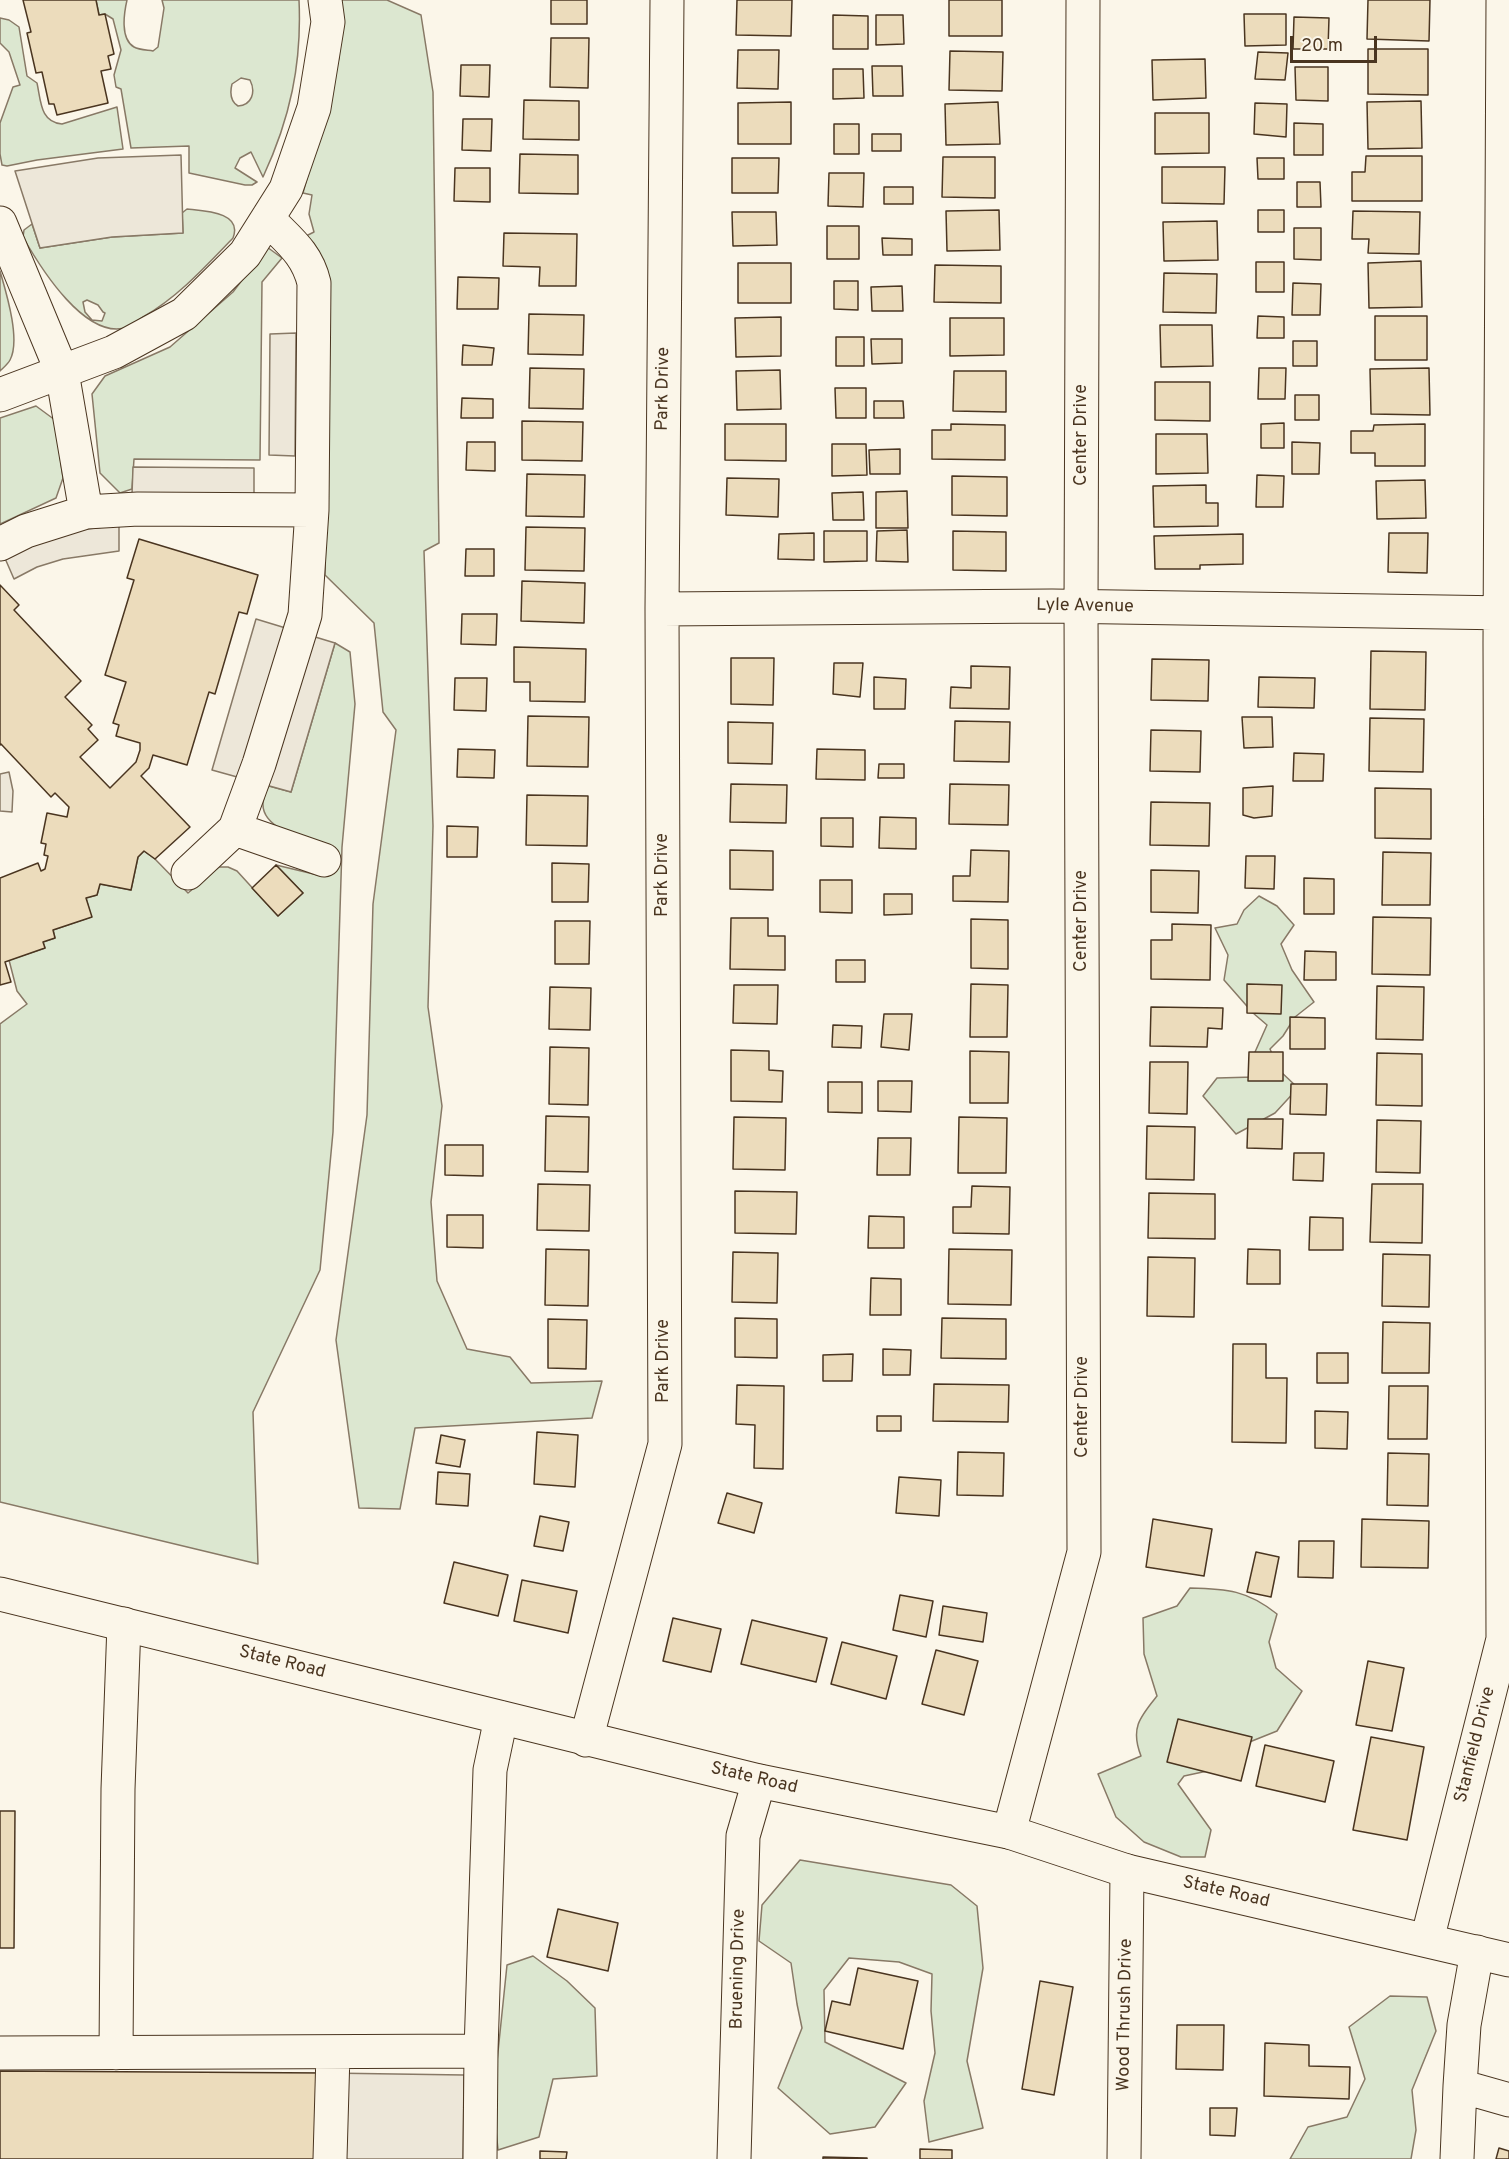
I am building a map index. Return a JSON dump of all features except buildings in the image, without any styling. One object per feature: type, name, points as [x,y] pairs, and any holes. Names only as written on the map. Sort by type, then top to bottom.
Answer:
[{"type":"street","points":[[0,395],[114,352],[184,314],[245,254],[286,189],[314,108],[328,22],[325,0]]},
{"type":"street","name":"Park Drive","points":[[586,1740],[665,1444],[662,609],[667,0]]},
{"type":"street","name":"Center Drive","points":[[1008,1832],[1084,1552],[1081,607],[1083,0]]},
{"type":"street","name":"Stanfield Drive","points":[[1428,1940],[1503,1639],[1505,613],[1503,0]]},
{"type":"street","points":[[188,873],[234,830],[259,764],[305,615],[312,510],[314,283],[310,267],[302,253],[268,219]]},
{"type":"street","points":[[0,223],[62,372],[86,513]]},
{"type":"street","points":[[0,544],[26,531],[86,513],[138,509],[312,510]]},
{"type":"street","name":"Lyle Avenue","points":[[662,609],[1081,607],[1505,613]]},
{"type":"street","points":[[234,830],[324,860]]},
{"type":"street","name":"State Road","points":[[0,1594],[759,1781],[1008,1832],[1127,1871],[1509,1960]]},
{"type":"street","points":[[116,2053],[118,1789],[124,1624]]},
{"type":"street","points":[[480,2159],[490,1770],[501,1718]]},
{"type":"street","name":"Bruening Drive","points":[[734,2159],[742,1836],[759,1781]]},
{"type":"street","name":"Wood Thrush Drive","points":[[1124,2159],[1127,1871]]},
{"type":"street","points":[[1457,2159],[1464,2025],[1478,1952]]},
{"type":"street","points":[[0,2053],[481,2051]]},
{"type":"street","points":[[330,2159],[333,2052]]},
{"type":"street","points":[[1460,2086],[1509,2100]]},
{"type":"green space","points":[[96,0],[127,0],[124,25],[127,38],[136,48],[153,51],[158,47],[164,8],[162,0],[299,0],[298,46],[292,91],[280,134],[263,177],[251,152],[240,158],[235,168],[257,182],[245,185],[189,173],[189,146],[131,148],[121,89],[116,87],[114,75],[121,50],[113,19],[105,14],[99,15]],"holes":[[[241,78],[250,80],[253,89],[252,97],[247,103],[238,106],[233,102],[231,96],[232,84]]]},
{"type":"green space","points":[[339,0],[387,0],[421,15],[433,92],[439,543],[424,551],[433,826],[428,1007],[442,1106],[431,1202],[437,1281],[467,1349],[510,1357],[531,1383],[602,1381],[592,1418],[415,1428],[400,1509],[359,1508],[336,1340],[367,1115],[373,904],[396,730],[383,712],[374,623],[325,575],[329,331],[306,236],[314,232],[309,214],[312,195],[303,193],[339,58]]},
{"type":"green space","points":[[0,18],[9,20],[19,27],[27,76],[37,83],[45,115],[62,124],[117,107],[123,149],[2,165],[0,123],[13,87],[20,85],[9,52],[0,43]]},
{"type":"green space","points":[[187,209],[220,214],[233,223],[235,229],[233,238],[179,291],[128,327],[112,329],[96,323],[81,313],[53,283],[23,237],[24,230],[32,224],[40,248],[112,237],[183,233],[182,213]],"holes":[[[87,300],[98,305],[105,313],[102,321],[92,320],[85,312],[83,302]]]},
{"type":"green space","points":[[267,247],[282,258],[262,282],[260,460],[134,459],[132,489],[120,493],[100,473],[92,394],[105,376],[170,347],[233,292]]},
{"type":"green space","points":[[0,271],[11,316],[14,341],[10,360],[0,371]]},
{"type":"green space","points":[[36,406],[55,420],[63,478],[56,498],[0,524],[0,418]]},
{"type":"green space","points":[[335,643],[350,652],[355,704],[342,847],[333,1132],[320,1270],[253,1412],[258,1564],[0,1502],[0,1024],[27,1004],[17,991],[9,960],[45,948],[43,942],[55,938],[53,930],[91,917],[86,898],[97,895],[100,884],[131,890],[138,857],[144,851],[155,859],[188,893],[219,867],[228,867],[237,871],[278,916],[303,893],[276,865],[322,876],[332,848],[279,828],[270,821],[263,803],[269,786],[291,792]]},
{"type":"green space","points":[[1259,896],[1277,906],[1294,925],[1281,944],[1292,970],[1314,1002],[1295,1017],[1283,1036],[1270,1049],[1279,1070],[1298,1088],[1275,1113],[1236,1134],[1203,1096],[1217,1078],[1254,1077],[1255,1052],[1267,1025],[1253,1013],[1224,980],[1228,955],[1215,928],[1237,924],[1244,910]]},
{"type":"green space","points":[[1190,1588],[1236,1592],[1256,1600],[1277,1614],[1269,1642],[1276,1668],[1302,1691],[1277,1731],[1242,1745],[1226,1767],[1184,1776],[1178,1784],[1211,1830],[1205,1857],[1181,1857],[1144,1842],[1116,1817],[1098,1774],[1141,1756],[1136,1738],[1138,1723],[1157,1696],[1144,1654],[1143,1618],[1177,1606]]},
{"type":"green space","points":[[800,1860],[951,1885],[977,1906],[983,1968],[967,2061],[983,2128],[929,2142],[924,2101],[935,2053],[931,2011],[932,1974],[899,1962],[849,1958],[824,1990],[825,2042],[906,2083],[875,2127],[830,2134],[778,2088],[802,2028],[791,1963],[759,1941],[762,1905]]},
{"type":"green space","points":[[533,1956],[567,1981],[595,2008],[597,2076],[553,2079],[539,2137],[498,2150],[493,2100],[507,1965]]},
{"type":"green space","points":[[1390,1996],[1427,1997],[1436,2031],[1412,2090],[1416,2130],[1411,2159],[1290,2159],[1308,2127],[1347,2117],[1365,2079],[1349,2027]]},
{"type":"shaded area","points":[[181,155],[183,233],[112,237],[40,248],[15,171],[98,158]]},
{"type":"shaded area","points":[[296,333],[295,456],[269,455],[270,334]]},
{"type":"shaded area","points":[[133,467],[254,468],[254,494],[132,494]]},
{"type":"shaded area","points":[[119,525],[119,551],[63,559],[37,567],[14,579],[4,556],[64,532]]},
{"type":"shaded area","points":[[256,619],[335,643],[291,792],[212,770]]},
{"type":"shaded area","points":[[9,772],[13,791],[12,812],[0,811],[0,774]]},
{"type":"shaded area","points":[[327,2073],[464,2075],[463,2159],[326,2159]]}]
